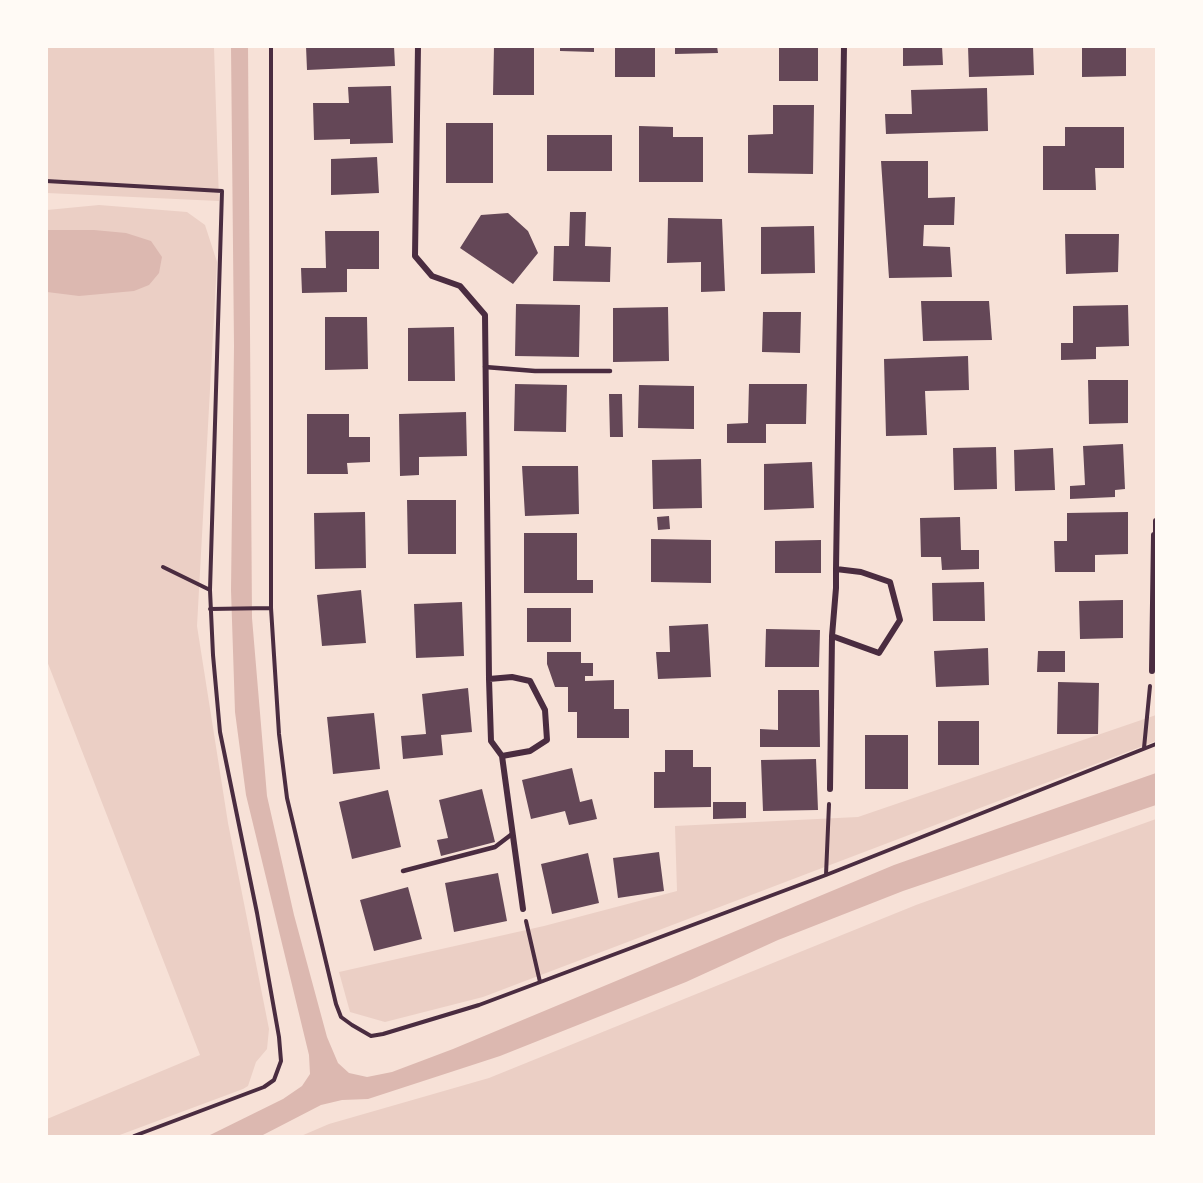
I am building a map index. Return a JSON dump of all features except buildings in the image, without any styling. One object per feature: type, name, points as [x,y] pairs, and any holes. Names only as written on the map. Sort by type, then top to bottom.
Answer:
[{"type":"street","points":[[418,46],[415,256],[432,276],[460,286],[485,315],[491,741],[502,756],[523,909]]},
{"type":"street","points":[[830,789],[832,636],[836,569],[844,46]]},
{"type":"street","points":[[1152,671],[1156,521]]},
{"type":"street","points":[[832,636],[879,653],[900,620],[890,582],[861,572],[836,569]]},
{"type":"street","points":[[489,679],[512,677],[530,681],[545,710],[547,740],[530,751],[502,756]]},
{"type":"lane","points":[[485,367],[535,371],[610,371]]},
{"type":"lane","points":[[403,872],[495,847],[512,834]]},
{"type":"path","points":[[271,46],[271,608],[279,734],[287,798],[341,1017],[371,1036],[479,1005],[826,875],[1156,744]]},
{"type":"path","points":[[46,181],[222,190],[210,609],[220,732],[257,913],[279,1037],[281,1061],[274,1080],[264,1088],[134,1137]]},
{"type":"path","points":[[164,567],[210,590]]},
{"type":"path","points":[[210,609],[271,608]]},
{"type":"path","points":[[1144,748],[1152,671]]},
{"type":"path","points":[[826,875],[830,789]]},
{"type":"path","points":[[523,909],[540,982]]},
{"type":"shaded area","points":[[248,46],[252,618],[267,796],[294,915],[327,1037],[338,1063],[349,1073],[367,1077],[392,1072],[453,1049],[894,865],[1156,773],[1156,805],[903,891],[778,940],[686,982],[500,1056],[368,1099],[342,1100],[321,1105],[261,1136],[208,1136],[283,1099],[302,1086],[310,1074],[309,1055],[246,795],[235,712],[231,590],[234,346],[231,47]]},
{"type":"shaded area","points":[[46,47],[214,47],[219,201],[47,193]]},
{"type":"shaded area","points":[[99,205],[187,212],[205,225],[217,262],[197,626],[228,823],[269,1029],[267,1049],[256,1062],[248,1086],[243,1089],[117,1136],[47,1136],[47,1119],[200,1055],[47,661],[47,210]]},
{"type":"shaded area","points":[[47,230],[126,233],[151,241],[162,257],[159,273],[149,285],[134,291],[79,296],[47,292]]},
{"type":"shaded area","points":[[1156,715],[1156,741],[483,997],[385,1022],[350,1012],[339,972],[544,926],[677,891],[675,826],[858,817]]},
{"type":"shaded area","points":[[1156,819],[1156,1136],[301,1136],[329,1124],[489,1078],[916,905]]}]
